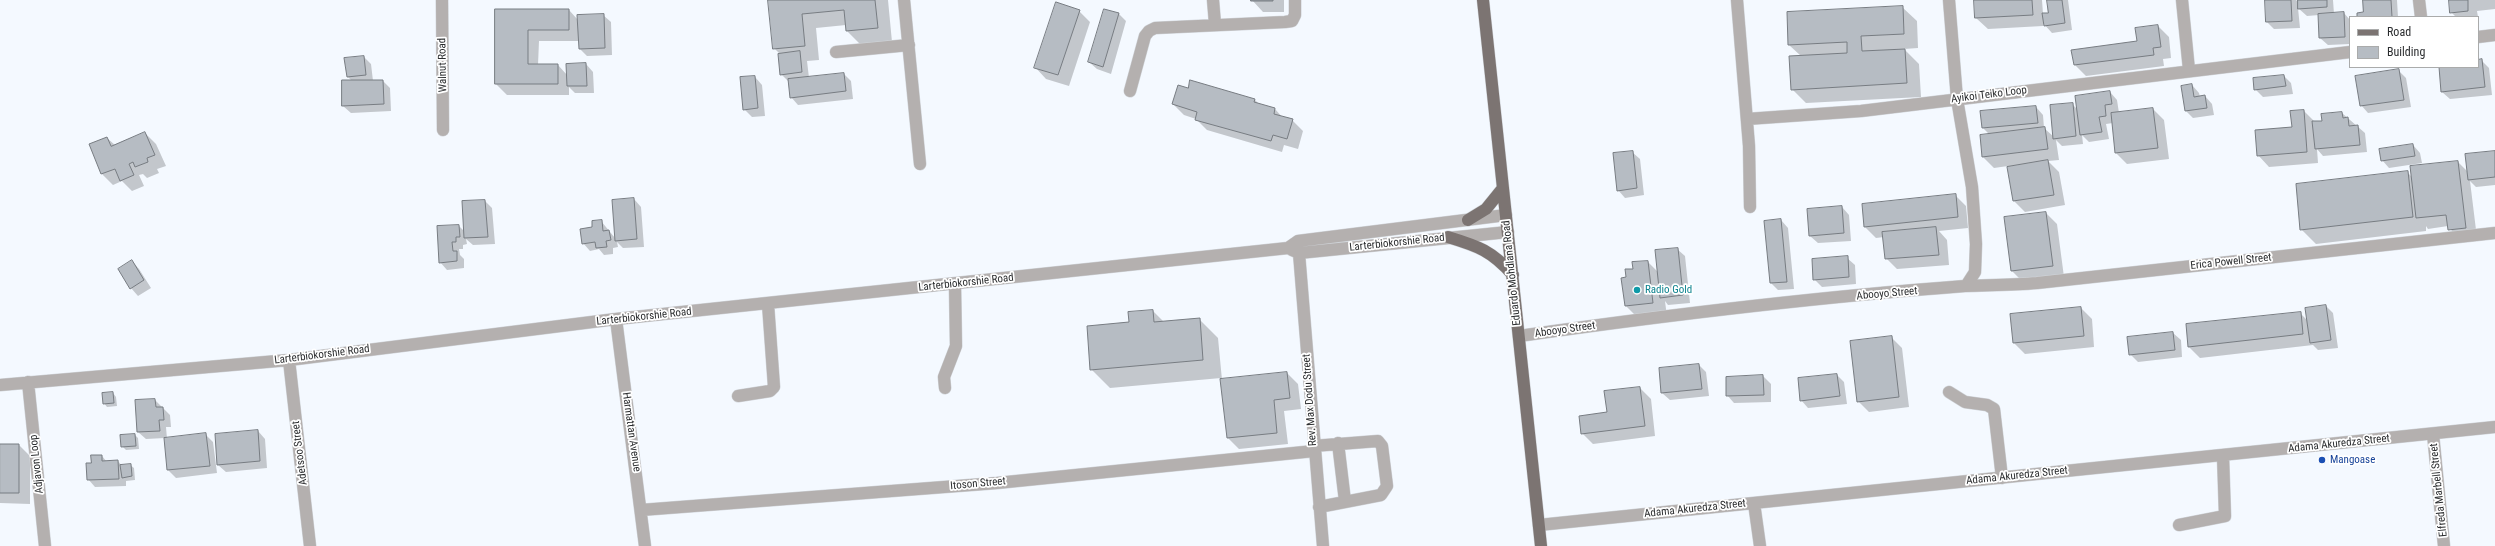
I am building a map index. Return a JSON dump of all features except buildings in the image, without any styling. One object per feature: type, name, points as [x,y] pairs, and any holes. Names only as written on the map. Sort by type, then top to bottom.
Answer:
[{"type":"main road","name":"Eduardo Mohdlana Road","points":[[1483,0],[1541,546]]},
{"type":"main road","points":[[1468,220],[1486,209],[1503,188]]},
{"type":"main road","points":[[1448,237],[1487,250],[1499,259],[1513,275]]},
{"type":"street","name":"Walnut Road","points":[[442,0],[443,130]]},
{"type":"street","points":[[904,0],[920,164]]},
{"type":"street","points":[[1213,0],[1215,24]]},
{"type":"street","points":[[1130,91],[1145,36],[1149,31],[1155,28],[1292,21],[1295,15],[1295,0]]},
{"type":"street","points":[[1737,0],[1747,119],[1750,206]]},
{"type":"street","points":[[1949,0],[1957,99],[1972,187],[1976,244],[1975,272],[1966,286]]},
{"type":"street","points":[[2182,0],[2189,70]]},
{"type":"street","points":[[2420,0],[2421,16]]},
{"type":"street","points":[[2479,37],[2495,35]]},
{"type":"street","points":[[836,52],[909,45]]},
{"type":"street","name":"Ayikoi Teiko Loop","points":[[1747,119],[1861,111],[2189,70],[2349,52]]},
{"type":"street","name":"Larterbiokorshie Road","points":[[1295,248],[1506,214]]},
{"type":"street","name":"Larterbiokorshie Road","points":[[0,385],[289,360],[616,319],[955,285],[1295,248],[1508,232]]},
{"type":"street","name":"Erica Powell Street","points":[[1966,286],[2007,286],[2495,232]]},
{"type":"street","name":"Rev. Max Dodu Street","points":[[1295,248],[1323,546]]},
{"type":"street","points":[[945,388],[944,377],[956,346],[955,285]]},
{"type":"street","name":"Abooyo Street","points":[[1519,336],[1628,321],[1966,286]]},
{"type":"street","points":[[738,396],[770,391],[774,387],[768,304]]},
{"type":"street","name":"Harmattan Avenue","points":[[616,319],[645,546]]},
{"type":"street","name":"Adetsoo Street","points":[[289,360],[310,546]]},
{"type":"street","name":"Adjavon Loop","points":[[28,382],[45,546]]},
{"type":"street","points":[[1949,392],[1965,402],[1987,405],[1994,409],[1996,414],[2002,478]]},
{"type":"street","name":"Adama Akuredza Street","points":[[1539,525],[2495,427]]},
{"type":"street","name":"Elfreda Marbell Street","points":[[2433,434],[2444,546]]},
{"type":"street","name":"Itoson Street","points":[[641,510],[997,483],[1313,449],[1338,443],[1378,441],[1382,446],[1387,486],[1381,495],[1345,502]]},
{"type":"street","points":[[1319,507],[1345,502],[1338,443]]},
{"type":"street","points":[[2179,525],[2225,516],[2223,456]]},
{"type":"street","points":[[1754,503],[1760,546]]},
{"type":"place","name":"Radio Gold","points":[[1637,290]]},
{"type":"place","name":"Mangoase","points":[[2322,460]]}]
